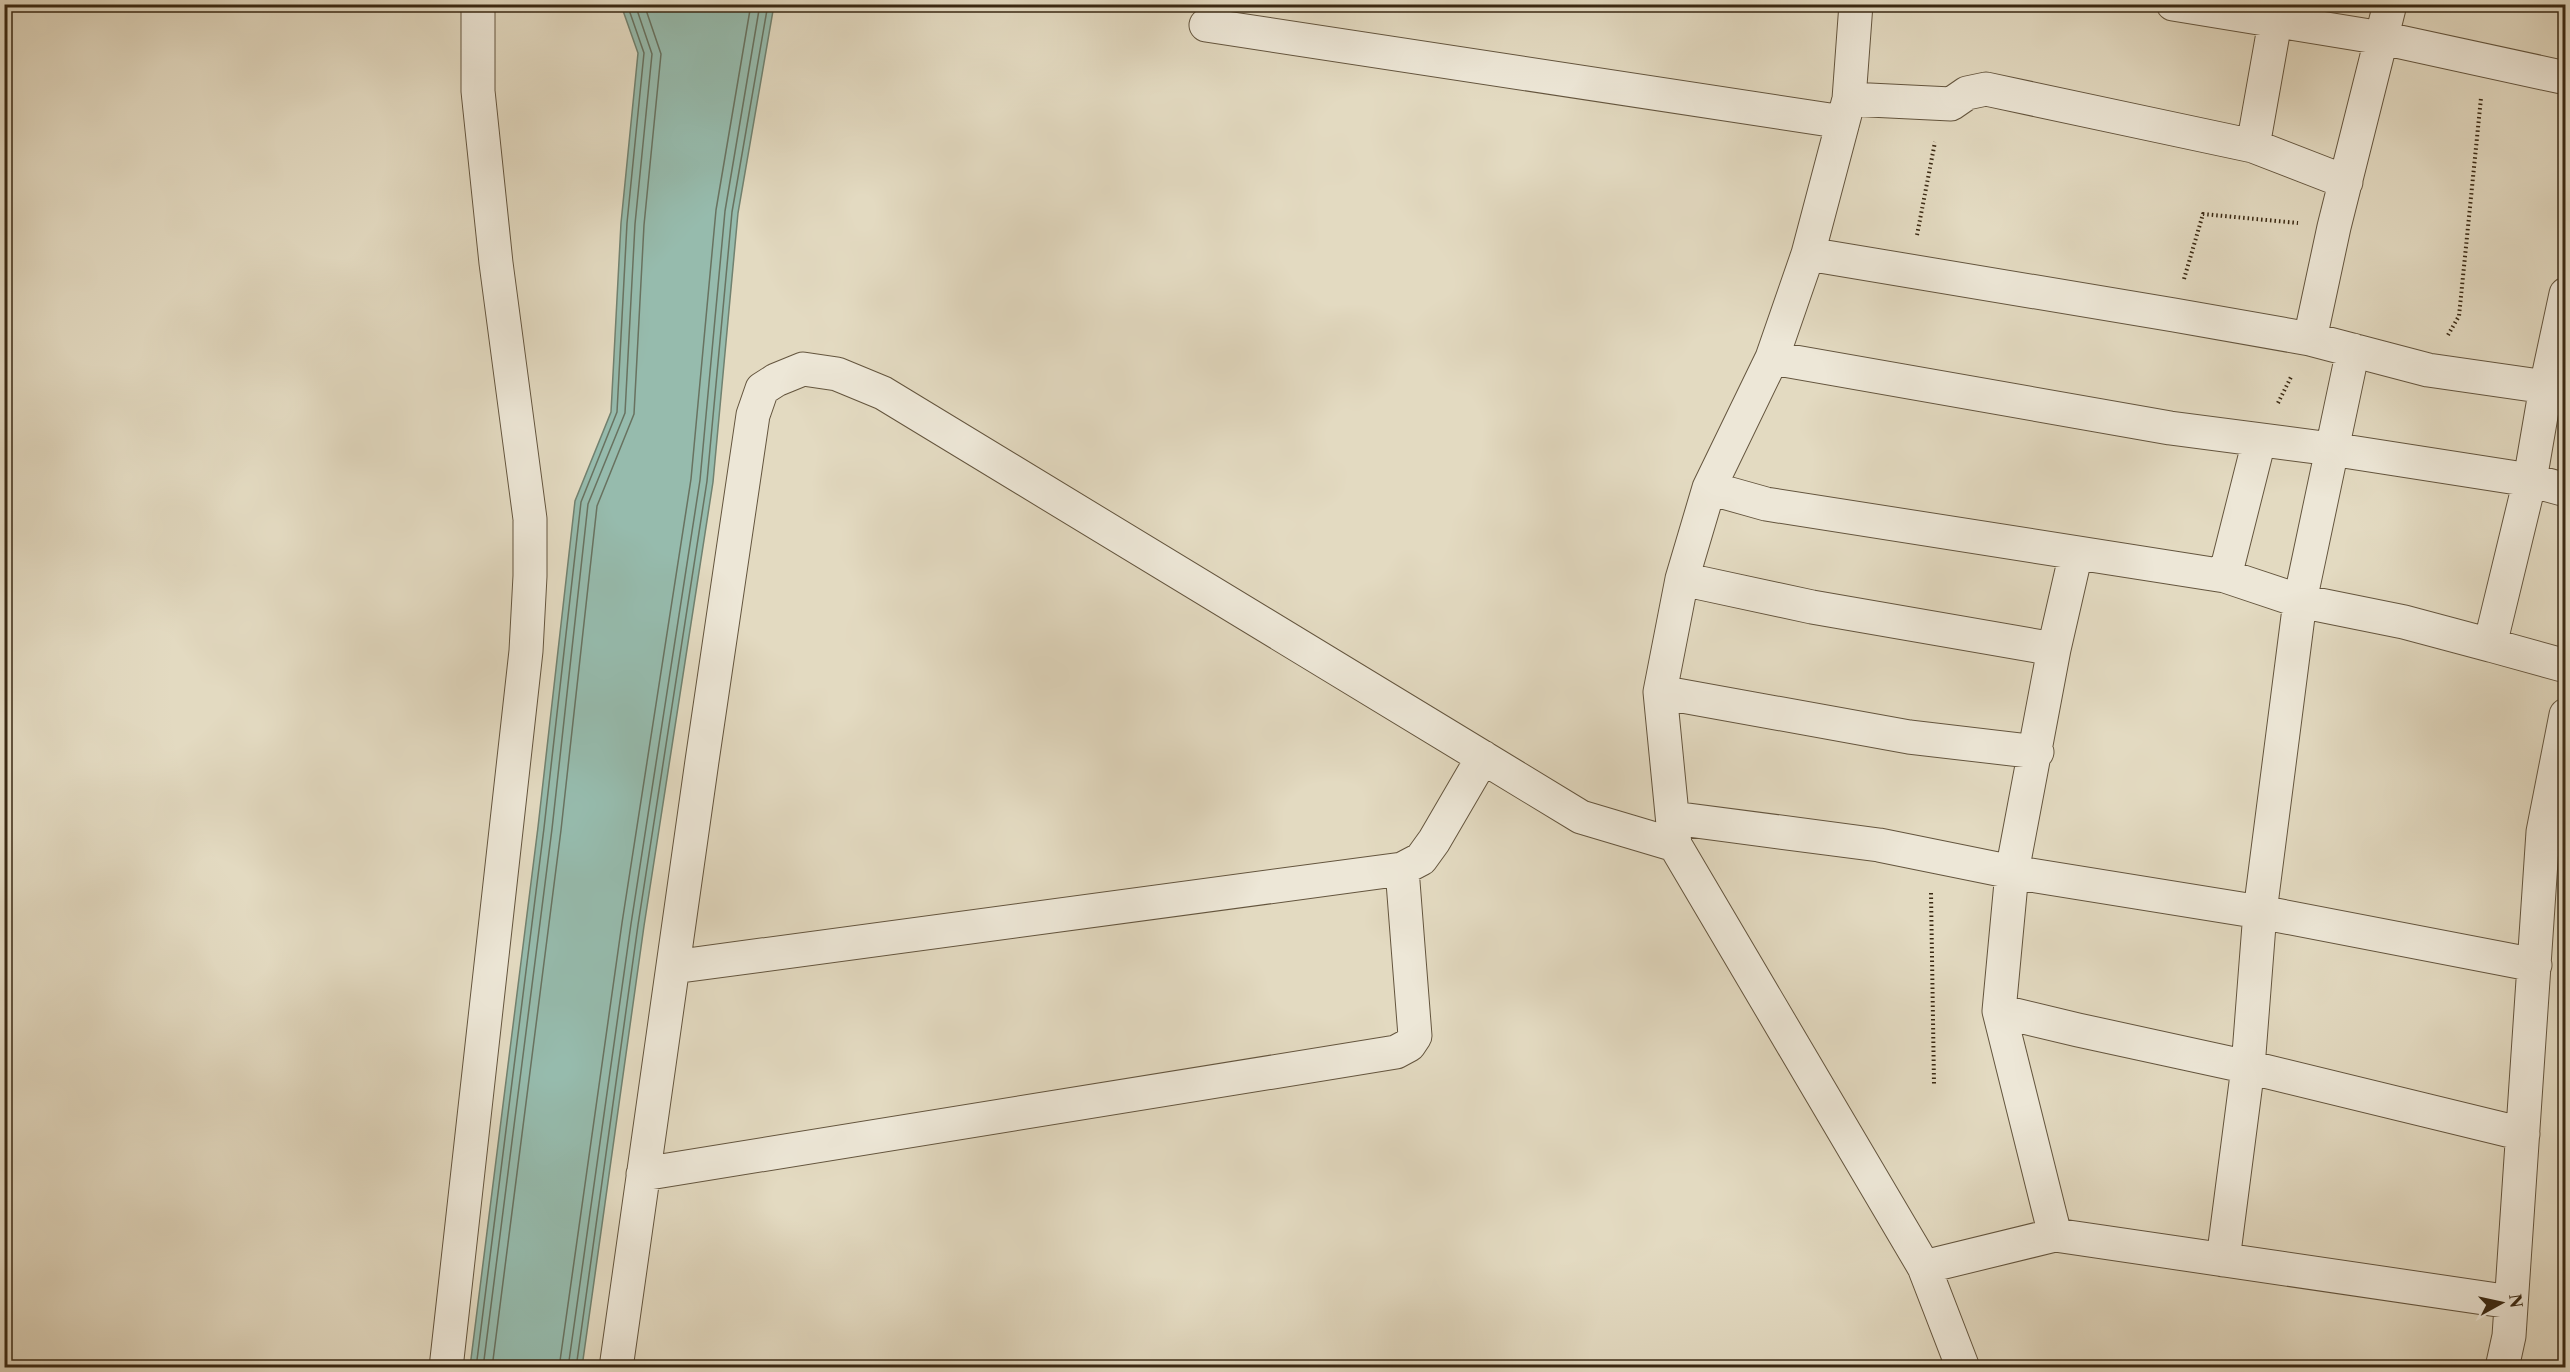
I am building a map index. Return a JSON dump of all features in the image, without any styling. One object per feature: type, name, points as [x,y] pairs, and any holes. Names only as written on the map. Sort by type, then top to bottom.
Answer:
[{"type":"street","points":[[446,1368],[525,663],[530,576],[530,519],[496,262],[478,91],[478,4]]},
{"type":"street","points":[[1856,4],[1846,110],[1808,254],[1773,358],[1709,488],[1682,579],[1660,692],[1674,831],[1924,1267],[1963,1368]]},
{"type":"street","points":[[2310,339],[2334,227],[2390,4]]},
{"type":"street","points":[[2174,5],[2382,38],[2565,78]]},
{"type":"street","points":[[2253,146],[2275,22]]},
{"type":"street","points":[[1206,25],[1846,110],[1951,104],[1967,93],[1986,89],[2253,146],[2346,182]]},
{"type":"street","points":[[1808,254],[2310,339],[2428,370],[2546,387]]},
{"type":"street","points":[[2490,645],[2530,480],[2565,294]]},
{"type":"street","points":[[2223,1260],[2248,1067],[2260,912],[2300,601],[2353,350]]},
{"type":"street","points":[[1773,358],[2170,428],[2331,449],[2530,480],[2565,490]]},
{"type":"street","points":[[616,1368],[753,416],[762,389],[776,380],[803,369],[837,374],[883,393],[1581,817],[1674,831],[1879,845],[2012,872],[2260,912],[2535,965]]},
{"type":"street","points":[[2225,576],[2259,441]]},
{"type":"street","points":[[1709,488],[1766,504],[2225,576],[2300,601],[2404,622],[2565,666]]},
{"type":"street","points":[[2055,1235],[1999,1011],[2012,872],[2076,553]]},
{"type":"street","points":[[1682,579],[1812,608],[2055,649]]},
{"type":"street","points":[[1660,692],[1909,736],[2037,752]]},
{"type":"street","points":[[2502,1368],[2507,1351],[2511,1302],[2543,832],[2565,715]]},
{"type":"street","points":[[673,967],[1402,869],[1421,859],[1483,757]]},
{"type":"street","points":[[643,1174],[1396,1053],[1409,1045],[1415,1036],[1402,869]]},
{"type":"street","points":[[1999,1011],[2248,1067],[2523,1134]]},
{"type":"street","points":[[1924,1267],[2055,1235],[2511,1302]]},
{"type":"path","points":[[2428,370],[2459,316],[2485,61]]},
{"type":"path","points":[[1910,271],[1943,104]]},
{"type":"path","points":[[2174,315],[2203,214],[2334,227]]},
{"type":"path","points":[[2259,441],[2310,339]]},
{"type":"path","points":[[1930,856],[1934,1084]]},
{"type":"water","points":[[621,5],[774,5],[738,213],[713,482],[644,926],[582,1367],[470,1367],[538,827],[575,501],[611,412],[621,223],[638,53]]}]
